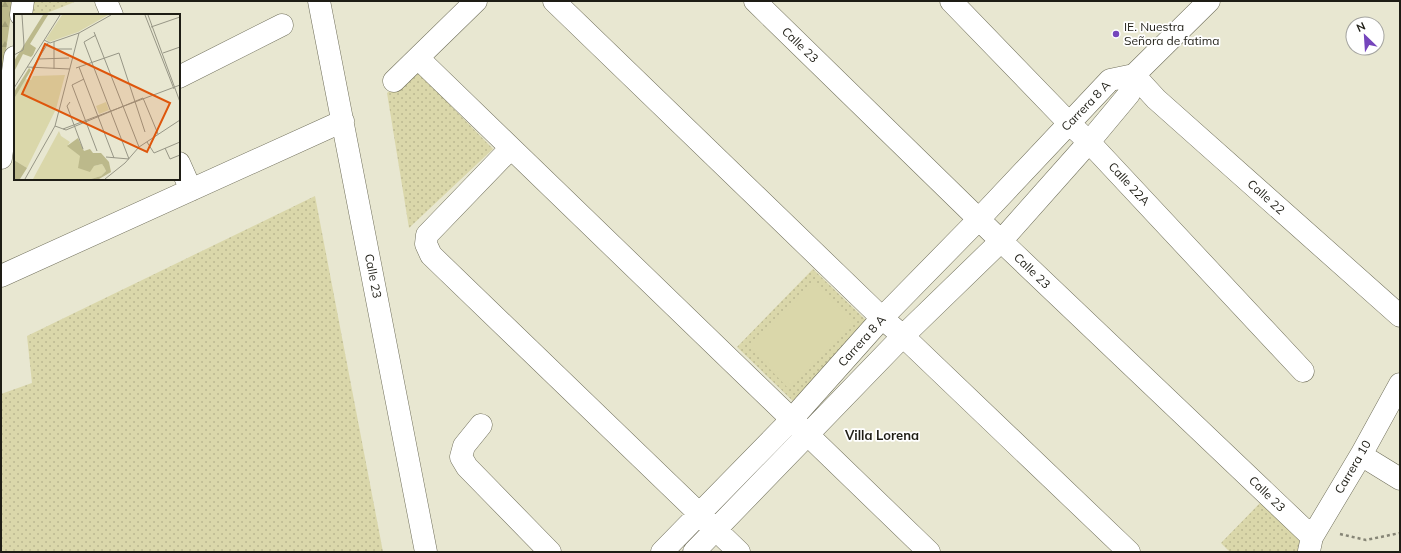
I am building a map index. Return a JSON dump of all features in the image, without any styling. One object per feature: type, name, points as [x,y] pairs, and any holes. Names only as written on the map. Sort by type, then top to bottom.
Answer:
[{"type":"street","points":[[21,14],[23,1]]},
{"type":"street","points":[[106,1],[112,14]]},
{"type":"street","name":"Calle 23","points":[[319,1],[426,552]]},
{"type":"street","points":[[394,81],[476,1]]},
{"type":"street","points":[[554,1],[882,318],[1129,552]]},
{"type":"street","name":"Calle 23","points":[[755,1],[1001,241],[1313,539]]},
{"type":"street","name":"Calle 22A","points":[[951,1],[1089,142],[1303,371]]},
{"type":"street","points":[[1134,75],[1209,1]]},
{"type":"street","points":[[180,76],[282,25]]},
{"type":"street","points":[[418,58],[929,552]]},
{"type":"street","points":[[1,158],[14,64]]},
{"type":"street","name":"Carrera 8 A","points":[[662,552],[791,420],[882,318],[979,219],[1110,80],[1134,75],[1129,94],[1089,142],[1001,241],[902,336],[694,552]]},
{"type":"street","name":"Calle 22","points":[[1134,75],[1156,99],[1400,316]]},
{"type":"street","points":[[1,276],[343,120]]},
{"type":"street","points":[[511,148],[427,235],[426,244],[431,255],[716,528],[739,552]]},
{"type":"street","points":[[1,167],[14,160]]},
{"type":"street","points":[[180,164],[191,190]]},
{"type":"street","name":"Carrera 10","points":[[1313,539],[1400,384]]},
{"type":"street","points":[[481,424],[464,446],[461,457],[467,467],[550,552]]},
{"type":"street","points":[[1361,455],[1400,479]]},
{"type":"path","points":[[1313,539],[1366,540],[1400,533]]},
{"type":"shaded area","points":[[32,1],[77,1],[44,14],[30,14]]},
{"type":"shaded area","points":[[415,69],[493,149],[409,228],[387,93]]},
{"type":"shaded area","points":[[315,196],[383,552],[1,552],[1,394],[32,383],[27,336]]},
{"type":"shaded area","points":[[813,269],[874,328],[798,406],[737,347]]},
{"type":"shaded area","points":[[815,283],[854,324],[788,388],[749,347]]},
{"type":"shaded area","points":[[1260,503],[1302,541],[1299,552],[1230,552],[1221,543]]},
{"type":"green space","points":[[1,1],[13,1],[1,85]]},
{"type":"place","name":"IE. Nuestra Señora de fatima","points":[[1116,34]]},
{"type":"district","name":"Villa Lorena","points":[[882,435]]}]
